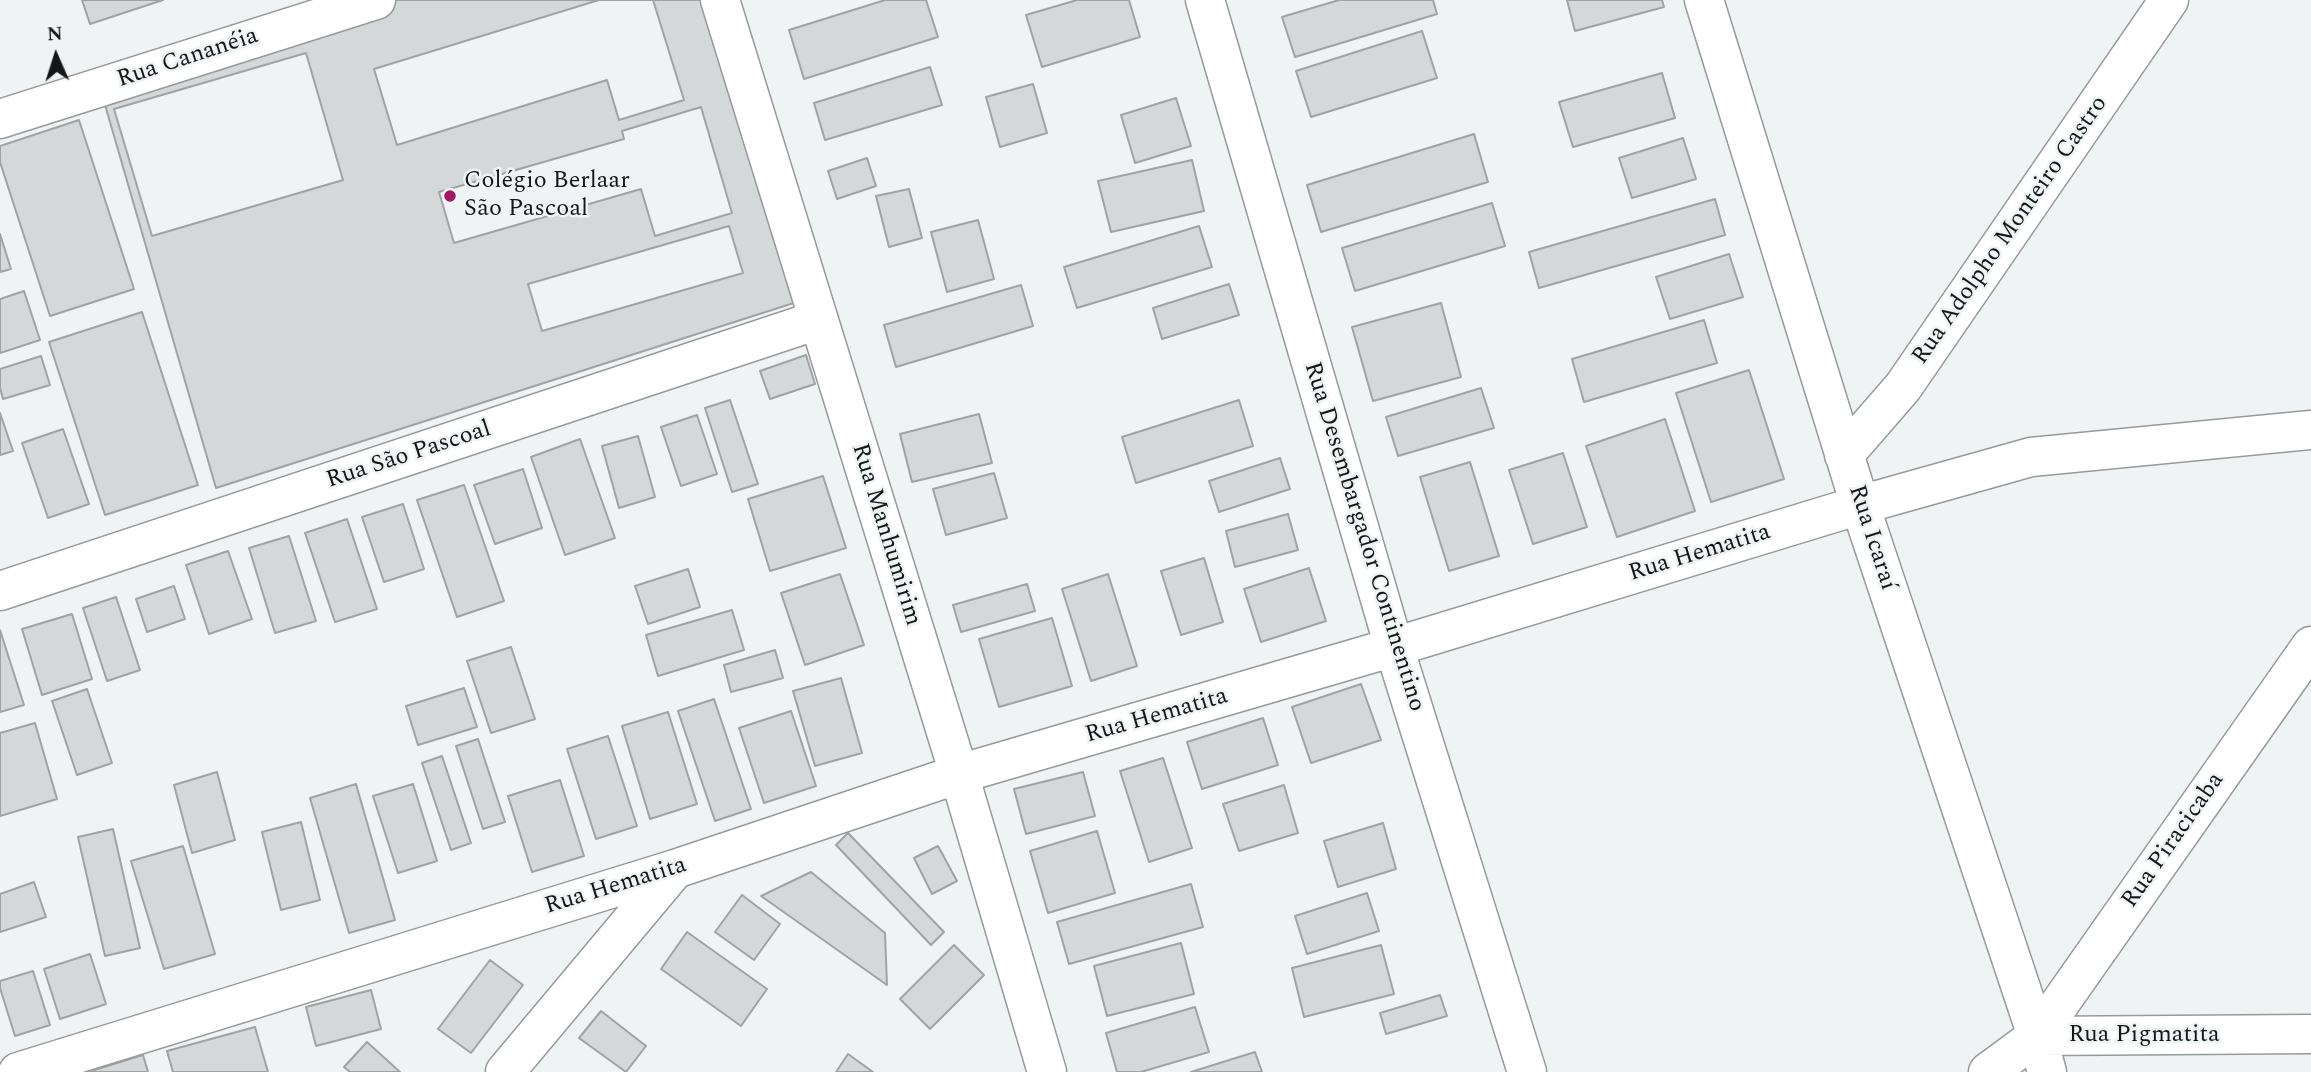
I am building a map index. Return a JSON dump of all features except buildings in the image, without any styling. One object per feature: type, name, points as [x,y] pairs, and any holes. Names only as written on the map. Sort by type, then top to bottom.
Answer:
[{"type":"street","name":"Rua Cananéia","points":[[0,119],[376,0]]},
{"type":"street","name":"Rua Manhumirim","points":[[720,0],[959,774],[1046,1072]]},
{"type":"street","name":"Rua Desembargador Continentino","points":[[1205,0],[1394,647],[1528,1072]]},
{"type":"street","name":"Rua Icaraí","points":[[1704,0],[1860,505],[2042,1054]]},
{"type":"street","name":"Rua Adolpho Monteiro Castro","points":[[1844,455],[1903,387],[2169,0]]},
{"type":"street","name":"Rua São Pascoal","points":[[0,591],[818,320]]},
{"type":"street","name":"Rua Hematita","points":[[18,1072],[675,869],[959,774],[1394,647],[1860,505],[2031,457],[2311,430]]},
{"type":"street","name":"Rua Piracicaba","points":[[2042,1054],[2311,646]]},
{"type":"street","points":[[505,1072],[675,869]]},
{"type":"street","name":"Rua Pigmatita","points":[[1988,1072],[2042,1054],[2311,1034]]},
{"type":"place","name":"Colégio Berlaar São Pascoal","points":[[450,196]]}]
